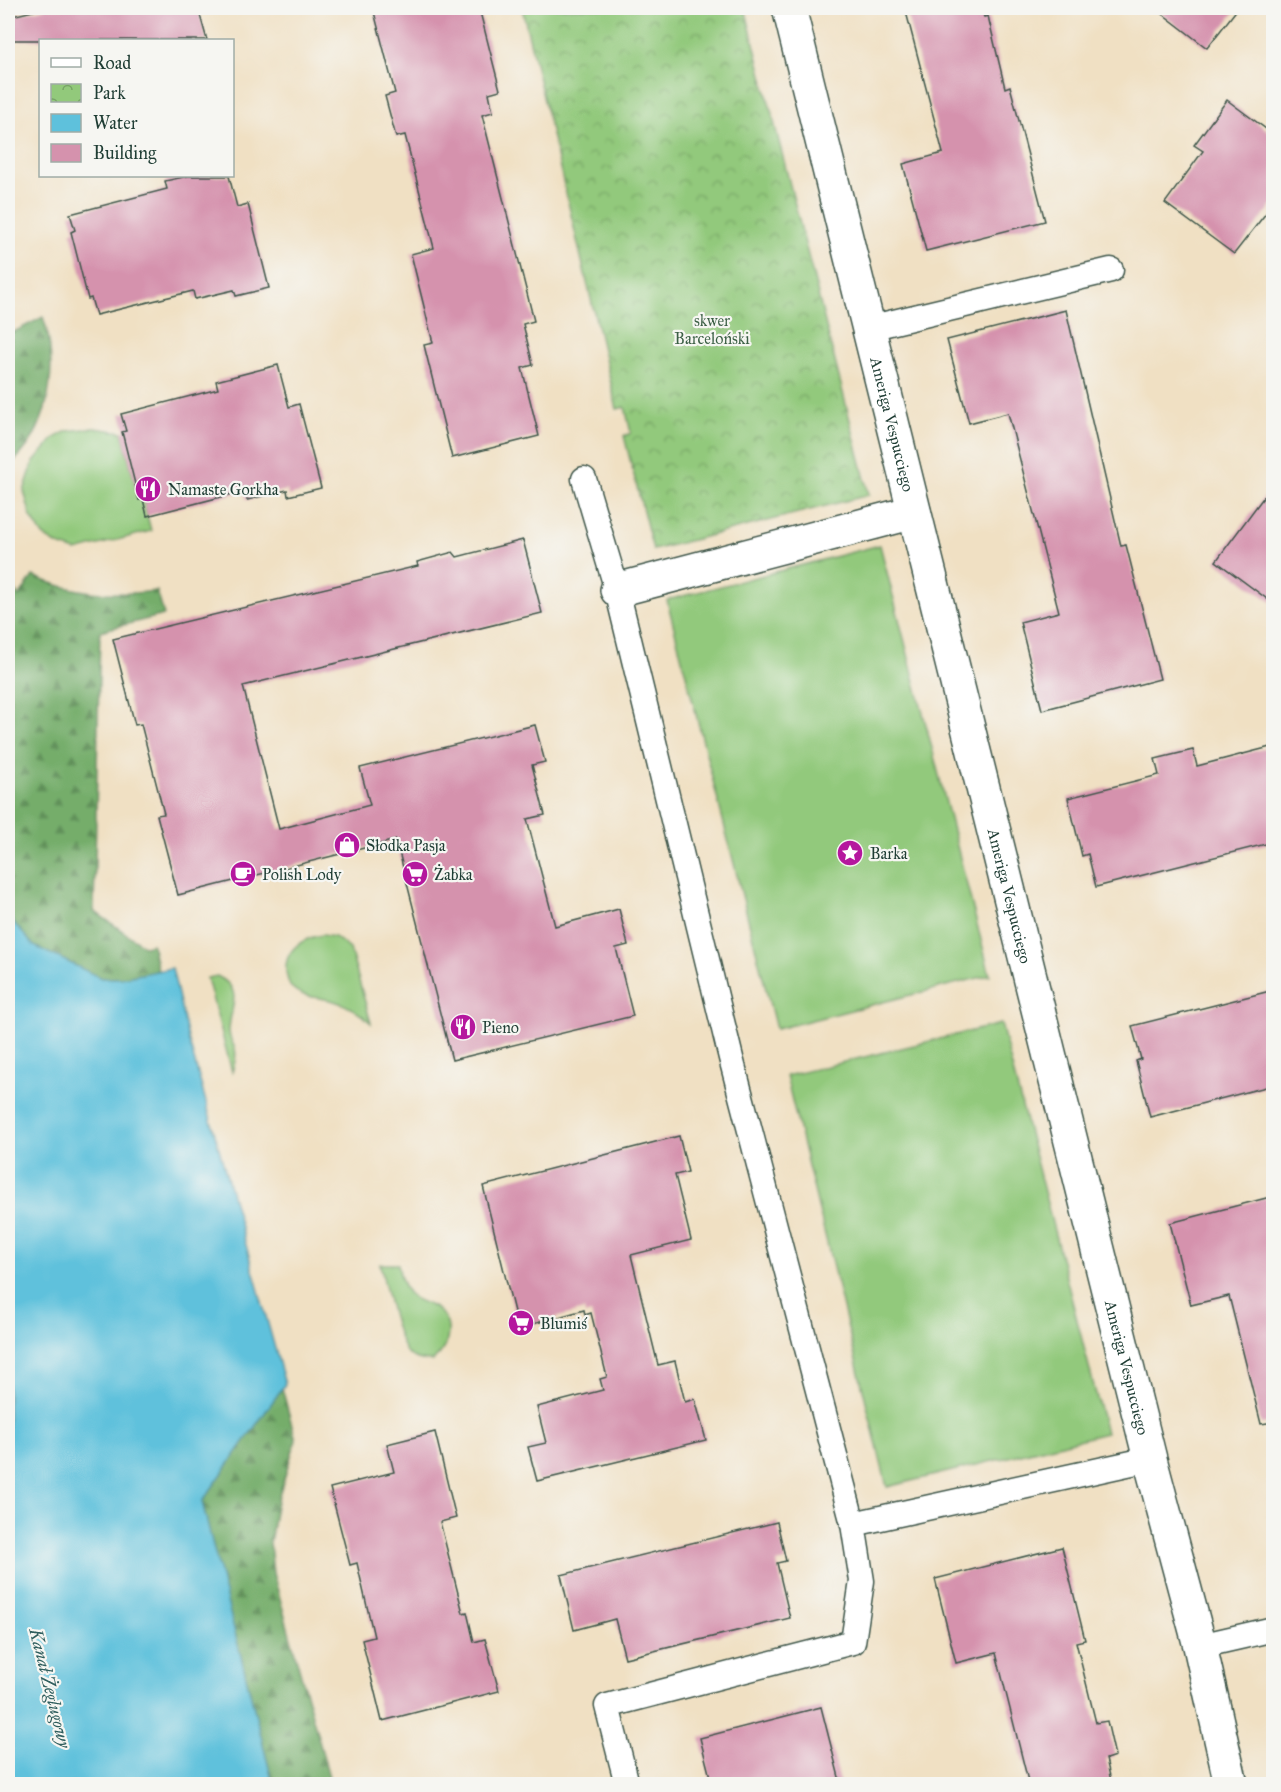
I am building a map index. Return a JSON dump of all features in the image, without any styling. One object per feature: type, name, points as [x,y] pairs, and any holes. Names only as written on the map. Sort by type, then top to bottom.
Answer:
[{"type":"street","name":"Ameriga Vespucciego","points":[[789,8],[1150,1459],[1200,1646],[1231,1785]]},
{"type":"street","points":[[617,590],[914,512]]},
{"type":"lane","points":[[869,328],[1111,270]]},
{"type":"lane","points":[[584,479],[617,590],[732,1058],[853,1524],[862,1581],[853,1642],[607,1706],[627,1785]]},
{"type":"lane","points":[[853,1524],[1150,1459]]},
{"type":"lane","points":[[1200,1646],[1274,1629]]},
{"type":"green space","name":"skwer Barceloński","points":[[522,8],[745,8],[869,495],[653,550],[624,436],[631,433],[625,407],[617,409]]},
{"type":"green space","points":[[43,317],[51,356],[48,398],[34,436],[8,466],[8,323],[12,333]]},
{"type":"green space","points":[[94,428],[122,432],[139,500],[143,499],[151,531],[76,551],[58,545],[43,536],[31,517],[24,491],[33,463],[54,438],[67,431]]},
{"type":"green space","points":[[880,545],[990,975],[776,1029],[667,600]]},
{"type":"green space","points":[[8,576],[19,597],[33,576],[63,587],[94,592],[157,591],[164,615],[100,631],[94,911],[144,946],[152,944],[158,971],[120,978],[101,978],[34,946],[12,921],[8,903]]},
{"type":"green space","points":[[322,935],[335,937],[350,949],[371,1023],[345,1005],[328,999],[306,996],[290,986],[286,967],[291,952],[304,941]]},
{"type":"green space","points":[[217,976],[226,981],[234,993],[229,1031],[236,1051],[232,1072],[207,978]]},
{"type":"green space","points":[[1001,1024],[1106,1433],[887,1487],[786,1076]]},
{"type":"green space","points":[[380,1264],[398,1264],[407,1292],[439,1311],[444,1318],[448,1332],[447,1340],[433,1361],[413,1357],[403,1347],[395,1325]]},
{"type":"green space","points":[[282,1388],[296,1440],[276,1505],[270,1543],[273,1573],[331,1784],[273,1784],[202,1502]]},
{"type":"water","name":"Kanał Żeglugowy","points":[[8,903],[12,921],[34,946],[101,978],[121,978],[172,968],[188,1038],[285,1384],[202,1502],[273,1784],[8,1784]]},
{"type":"building","points":[[45,8],[198,8],[207,39],[8,40],[8,17]]},
{"type":"building","points":[[373,8],[479,8],[500,90],[489,93],[493,112],[482,115],[534,321],[523,324],[533,365],[522,368],[539,436],[452,458],[424,345],[433,343],[411,254],[434,248],[405,135],[396,137],[385,96],[395,93]]},
{"type":"building","points":[[905,8],[981,8],[984,17],[988,16],[1005,88],[1010,86],[1045,221],[926,251],[903,164],[943,153]]},
{"type":"building","points":[[1155,8],[1238,8],[1207,48]]},
{"type":"building","points":[[1227,100],[1274,135],[1274,203],[1234,254],[1165,203],[1203,151],[1194,145]]},
{"type":"building","points":[[183,177],[229,177],[237,207],[248,204],[269,288],[236,296],[234,290],[195,299],[193,291],[96,315],[91,298],[88,299],[71,232],[75,230],[70,214],[167,189],[165,181]]},
{"type":"building","points":[[1066,310],[1121,546],[1126,545],[1160,679],[1042,710],[1020,622],[1059,612],[1008,413],[969,423],[947,340]]},
{"type":"building","points":[[278,365],[289,407],[299,404],[321,488],[288,496],[287,490],[247,500],[244,491],[147,516],[143,499],[139,500],[122,432],[126,431],[121,414],[218,389],[216,381]]},
{"type":"building","points":[[1274,483],[1274,604],[1216,561]]},
{"type":"building","points":[[523,540],[542,613],[243,686],[279,829],[370,805],[360,768],[535,725],[545,762],[532,765],[545,815],[527,819],[555,926],[619,909],[628,945],[616,948],[633,1016],[452,1060],[396,840],[178,895],[157,815],[164,814],[141,724],[135,725],[113,639],[418,566],[417,562],[453,552],[457,557]]},
{"type":"building","points":[[1274,746],[1274,842],[1096,887],[1088,854],[1082,856],[1068,798],[1159,775],[1155,759],[1193,750],[1197,766]]},
{"type":"building","points":[[1274,990],[1274,1085],[1150,1117],[1136,1061],[1141,1059],[1132,1026]]},
{"type":"building","points":[[679,1136],[688,1172],[675,1175],[691,1240],[631,1255],[658,1365],[675,1361],[685,1402],[695,1399],[706,1440],[537,1481],[528,1447],[546,1443],[537,1407],[603,1390],[600,1379],[607,1377],[591,1313],[585,1315],[584,1310],[518,1328],[483,1186]]},
{"type":"building","points":[[1274,1196],[1274,1422],[1261,1424],[1229,1296],[1191,1305],[1170,1223]]},
{"type":"building","points":[[435,1432],[456,1518],[440,1522],[463,1613],[467,1612],[474,1642],[485,1639],[499,1691],[382,1721],[362,1640],[374,1637],[357,1563],[350,1565],[330,1488],[394,1472],[387,1444]]},
{"type":"building","points":[[777,1522],[786,1561],[777,1563],[790,1618],[625,1658],[615,1619],[574,1630],[561,1575]]},
{"type":"building","points":[[1062,1547],[1085,1640],[1076,1642],[1096,1723],[1107,1721],[1115,1756],[1106,1759],[1112,1785],[1029,1785],[996,1653],[956,1663],[935,1579]]},
{"type":"building","points":[[821,1707],[841,1785],[712,1785],[700,1738]]},
{"type":"place","name":"Namaste Gorkha","points":[[148,489]]},
{"type":"place","name":"Słodka Pasja","points":[[347,845]]},
{"type":"place","name":"Barka","points":[[850,853]]},
{"type":"place","name":"Polish Lody","points":[[243,874]]},
{"type":"place","name":"Żabka","points":[[415,874]]},
{"type":"place","name":"Pieno","points":[[463,1027]]},
{"type":"place","name":"Blumiś","points":[[521,1323]]}]
